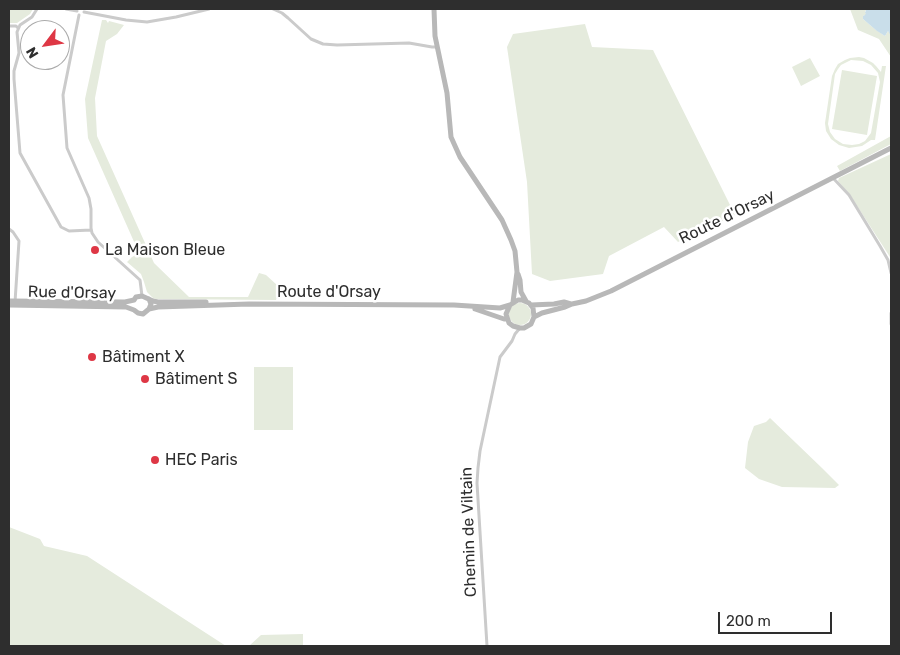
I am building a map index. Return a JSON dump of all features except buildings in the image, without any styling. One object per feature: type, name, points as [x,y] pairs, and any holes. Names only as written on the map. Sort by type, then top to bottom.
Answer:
[{"type":"main road","points":[[434,9],[436,47],[447,93],[450,129],[454,144],[463,161],[504,222],[515,252],[522,292],[533,308],[534,317],[531,324],[524,328],[513,326],[509,323],[506,314],[512,304],[518,272]]},
{"type":"main road","name":"Route d'Orsay","points":[[534,317],[586,301],[611,290],[891,148]]},
{"type":"main road","points":[[142,296],[149,300],[150,304],[149,310],[140,314],[134,310],[132,304],[136,297],[142,296]]},
{"type":"main road","name":"Rue d'Orsay","points":[[12,303],[125,302],[134,300]]},
{"type":"main road","name":"Route d'Orsay","points":[[149,300],[158,302],[445,305],[500,308],[512,304]]},
{"type":"main road","points":[[512,304],[518,300],[529,303]]},
{"type":"main road","name":"Route d'Orsay","points":[[529,303],[554,304],[564,302],[572,304]]},
{"type":"main road","name":"Rue d'Orsay","points":[[12,303],[126,306],[134,310]]},
{"type":"main road","name":"Route d'Orsay","points":[[149,310],[158,307],[249,304]]},
{"type":"main road","name":"Route d'Orsay","points":[[470,307],[507,319]]},
{"type":"street","points":[[37,9],[32,17],[18,28],[17,35],[19,52],[14,79],[21,157],[61,227],[69,230],[91,230]]},
{"type":"street","points":[[66,9],[77,10],[79,15],[62,100],[66,148],[89,198],[91,230],[98,242],[140,280],[142,296]]},
{"type":"street","points":[[79,15],[82,15],[83,10],[109,17],[147,22],[209,9]]},
{"type":"street","points":[[273,9],[282,13],[312,39],[323,44],[409,43],[436,47]]},
{"type":"street","points":[[9,26],[16,26],[18,28]]},
{"type":"street","points":[[833,178],[848,195],[872,232],[888,260],[891,273]]},
{"type":"street","points":[[9,229],[19,241],[12,303]]},
{"type":"street","points":[[891,313],[891,324]]},
{"type":"street","points":[[513,326],[515,334]]},
{"type":"street","name":"Chemin de Viltain","points":[[487,646],[476,483],[480,451],[500,357],[520,328]]},
{"type":"shaded area","points":[[9,9],[33,9],[30,14],[17,23],[9,23]]},
{"type":"shaded area","points":[[850,9],[866,10],[866,15],[863,16],[863,19],[885,36],[888,31],[890,33],[891,57],[879,39],[858,30]]},
{"type":"shaded area","points":[[102,20],[106,20],[108,23],[109,21],[124,25],[117,34],[106,41],[95,98],[97,136],[154,263],[189,297],[248,297],[259,273],[266,275],[277,285],[279,292],[276,300],[156,299],[147,292],[141,274],[127,262],[139,253],[88,138],[85,99]]},
{"type":"shaded area","points":[[585,24],[592,47],[653,50],[735,215],[678,242],[664,227],[609,256],[603,274],[550,281],[532,274],[527,182],[507,47],[513,34]]},
{"type":"shaded area","points":[[810,58],[820,76],[801,86],[792,67]]},
{"type":"shaded area","points":[[850,58],[864,58],[873,63],[881,72],[882,66],[886,66],[875,140],[871,140],[862,146],[849,148],[839,145],[831,139],[826,131],[825,123],[832,76],[838,64]],"holes":[[[851,60],[863,61],[871,65],[878,73],[880,82],[871,133],[865,141],[859,144],[843,144],[835,139],[830,132],[828,124],[835,74],[841,65]]]},
{"type":"shaded area","points":[[842,70],[877,76],[867,135],[832,129]]},
{"type":"shaded area","points":[[891,136],[891,144],[840,171],[837,166]]},
{"type":"shaded area","points":[[891,154],[891,261],[850,195],[838,181],[839,178]]},
{"type":"shaded area","points":[[520,303],[528,306],[531,314],[528,322],[520,325],[512,322],[509,314],[512,306]]},
{"type":"shaded area","points":[[254,367],[293,367],[293,430],[254,430]]},
{"type":"shaded area","points":[[770,418],[839,485],[835,488],[782,487],[759,479],[745,468],[748,442],[754,426],[766,422]]},
{"type":"shaded area","points":[[9,527],[40,539],[44,546],[87,556],[226,646],[9,646]]},
{"type":"shaded area","points":[[303,634],[303,646],[249,646],[261,635]]},
{"type":"water","points":[[864,9],[891,9],[891,36],[888,31],[885,36],[863,19],[866,13]]},
{"type":"place","name":"La Maison Bleue","points":[[95,250]]},
{"type":"place","name":"Bâtiment X","points":[[92,357]]},
{"type":"place","name":"Bâtiment S","points":[[145,379]]},
{"type":"place","name":"HEC Paris","points":[[155,460]]}]
